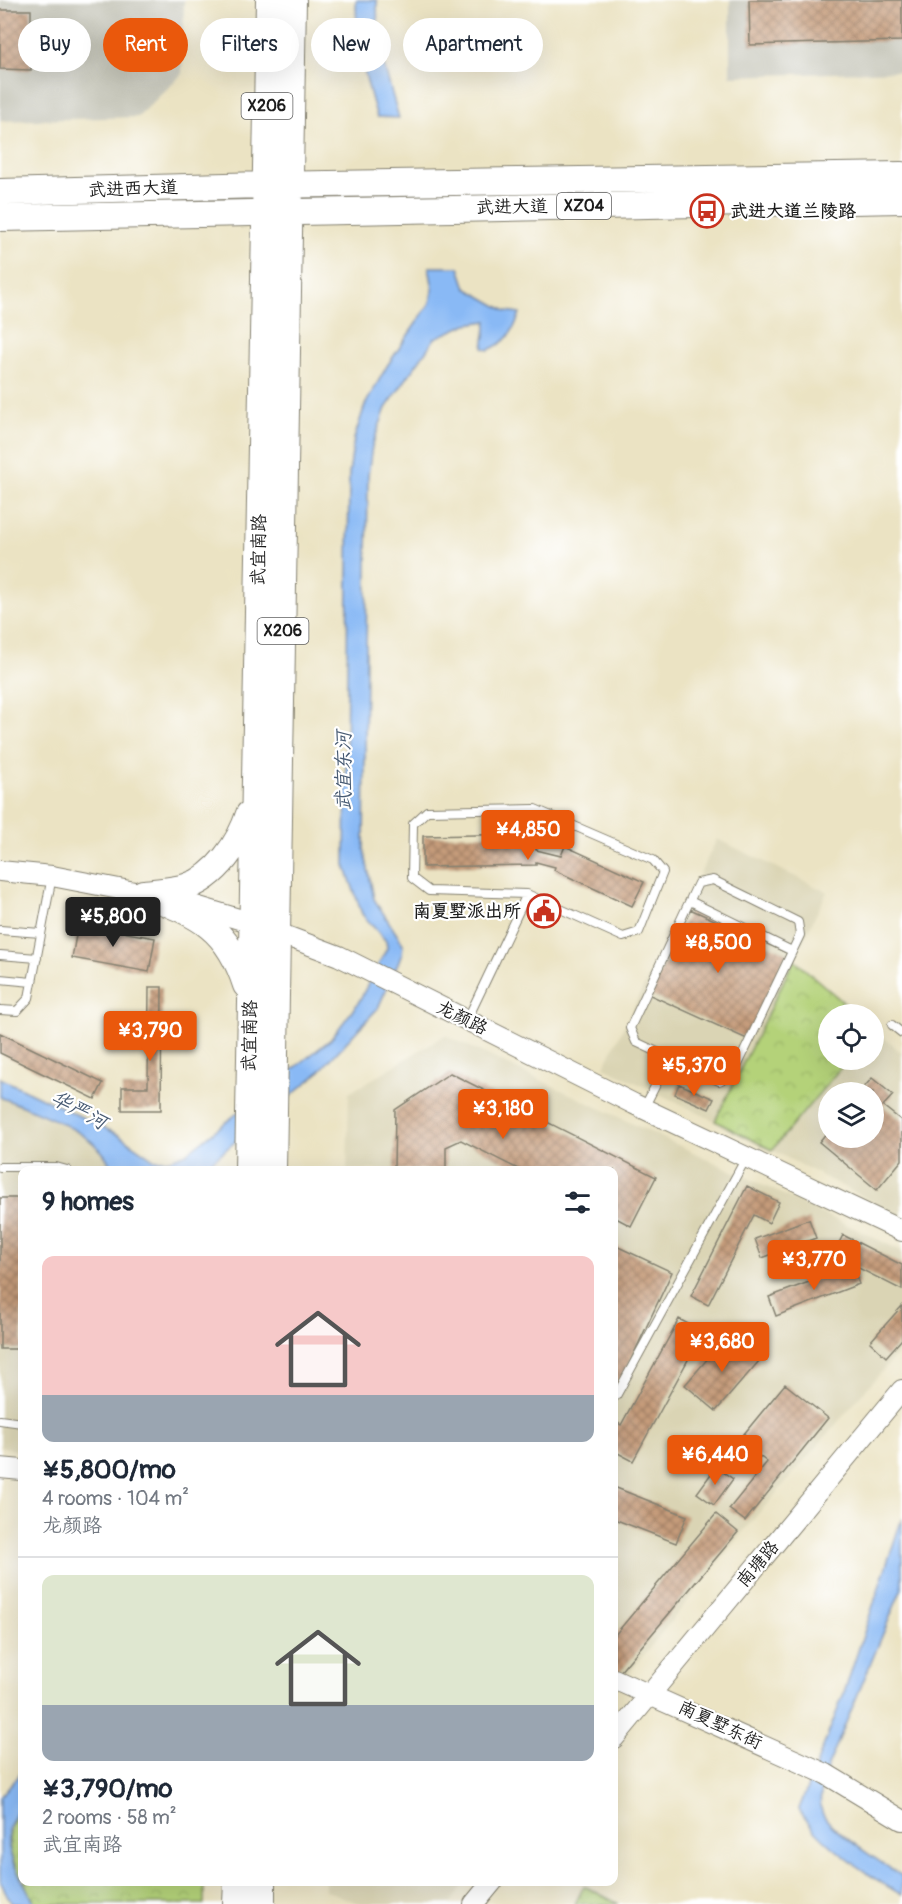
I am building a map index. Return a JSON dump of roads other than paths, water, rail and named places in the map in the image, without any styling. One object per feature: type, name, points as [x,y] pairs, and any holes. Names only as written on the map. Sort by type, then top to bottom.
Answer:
[{"type":"main road","name":"武宜南路","points":[[269,0],[278,185],[277,932],[273,1166]]},
{"type":"main road","name":"武宜南路","points":[[278,185],[293,0]]},
{"type":"main road","name":"武进大道","points":[[278,185],[902,175]]},
{"type":"main road","name":"武进西大道","points":[[0,192],[278,185]]},
{"type":"main road","name":"武进大道","points":[[278,212],[902,200]]},
{"type":"main road","name":"武宜南路","points":[[248,1160],[254,799],[278,212]]},
{"type":"main road","name":"武进西大道","points":[[0,218],[278,212]]},
{"type":"main road","points":[[142,893],[186,887],[208,875],[242,836],[254,799]]},
{"type":"main road","points":[[142,893],[191,913],[220,934],[238,959],[250,1000]]},
{"type":"main road","points":[[236,1904],[237,1886]]},
{"type":"main road","points":[[262,1886],[262,1904]]},
{"type":"street","name":"龙颜路","points":[[0,871],[52,876],[176,900],[277,932],[360,967],[644,1108],[902,1231]]},
{"type":"street","name":"南塘路","points":[[618,1733],[902,1390]]},
{"type":"street","points":[[0,1468],[18,1470]]},
{"type":"street","name":"南夏墅东街","points":[[618,1681],[826,1774],[902,1820]]},
{"type":"street","points":[[474,1904],[490,1886]]},
{"type":"lane","points":[[535,809],[653,860],[663,872],[639,932],[623,937],[527,894],[429,891],[412,878],[413,825],[427,811],[535,809]]},
{"type":"lane","points":[[0,1010],[17,1011],[29,998],[52,876]]},
{"type":"lane","points":[[712,880],[798,922],[800,935],[792,951],[733,1076],[719,1081],[636,1042],[630,1028],[699,883],[712,880]]},
{"type":"lane","points":[[467,1020],[527,894]]},
{"type":"lane","points":[[690,901],[792,951]]},
{"type":"lane","points":[[0,930],[41,933]]},
{"type":"lane","points":[[0,955],[37,958]]},
{"type":"lane","points":[[0,979],[32,982]]},
{"type":"lane","points":[[892,1025],[902,1034]]},
{"type":"lane","points":[[644,1108],[670,1057]]},
{"type":"lane","points":[[618,1392],[746,1157]]},
{"type":"lane","points":[[0,1167],[18,1167]]},
{"type":"lane","points":[[0,1420],[18,1422]]},
{"type":"water","points":[[356,0],[377,0],[377,18],[357,18]]},
{"type":"water","points":[[365,72],[386,72],[399,118],[377,117]]},
{"type":"water","points":[[429,267],[459,267],[466,288],[506,311],[520,313],[509,336],[488,350],[483,348],[487,321],[467,324],[435,338],[386,408],[372,446],[368,476],[364,849],[374,899],[403,944],[402,954],[378,1008],[316,1075],[206,1166],[109,1166],[106,1157],[81,1134],[47,1116],[0,1097],[0,1078],[117,1134],[155,1160],[168,1160],[187,1153],[331,1039],[358,1003],[387,948],[386,941],[362,914],[345,865],[349,474],[354,439],[365,405],[387,366],[430,303],[433,289]]},
{"type":"water","points":[[902,1518],[902,1588],[828,1766],[820,1801],[822,1812],[835,1828],[858,1847],[902,1876],[902,1895],[831,1846],[799,1809],[844,1693]]},
{"type":"water","points":[[18,1776],[18,1809],[8,1830],[8,1844],[18,1872],[18,1886],[25,1886],[35,1904],[12,1904],[0,1881],[0,1797]]},
{"type":"place","name":"武进大道兰陵路","points":[[707,211]]},
{"type":"place","name":"南夏墅派出所","points":[[544,911]]},
{"type":"water label","name":"武宜东河","points":[[343,771]]},
{"type":"water label","name":"华严河","points":[[79,1110]]}]
